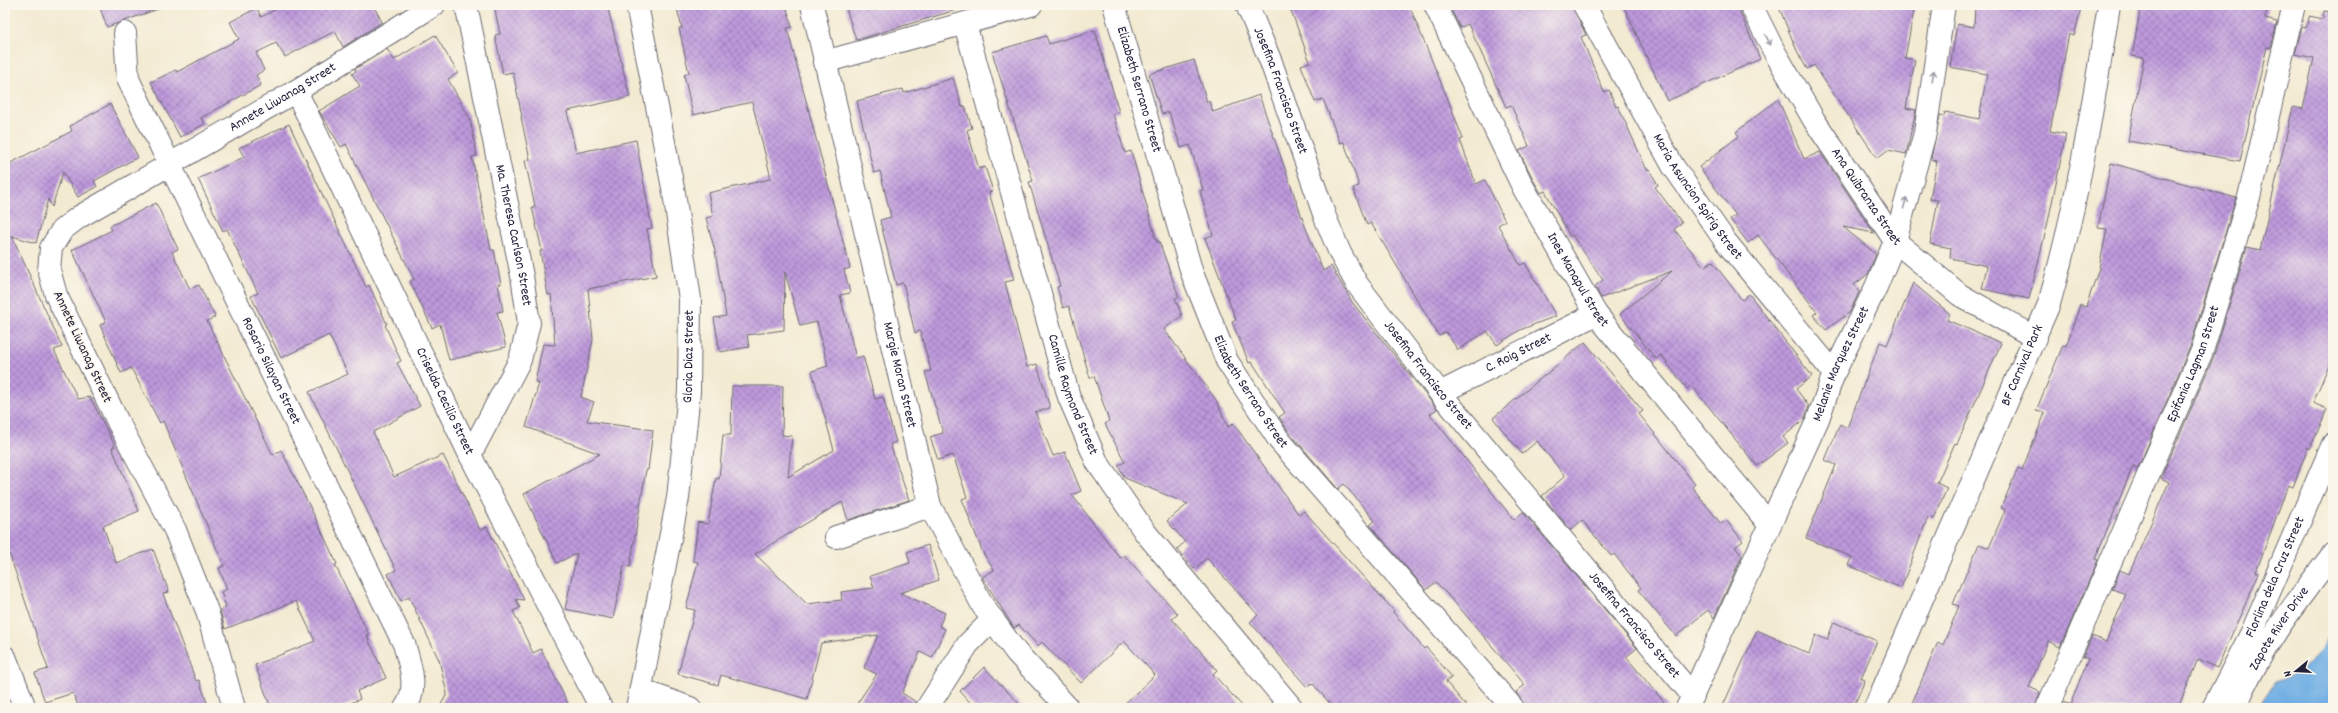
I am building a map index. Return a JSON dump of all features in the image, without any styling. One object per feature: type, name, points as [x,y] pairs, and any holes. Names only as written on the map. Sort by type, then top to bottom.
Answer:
[{"type":"street","name":"Annete Liwanag Street","points":[[234,708],[207,611],[175,530],[118,422],[56,295],[49,270],[51,248],[62,230],[79,217],[296,91],[434,5]]},
{"type":"street","name":"Ma. Theresa Carlson Street","points":[[466,5],[522,276],[528,323],[520,360],[470,455]]},
{"type":"street","name":"Gloria Diaz Street","points":[[637,5],[674,193],[690,299],[689,392],[678,498],[639,699]]},
{"type":"street","name":"Margie Moran Street","points":[[812,5],[824,62],[930,506],[977,593],[993,619],[1016,652],[1068,708]]},
{"type":"street","points":[[824,62],[1031,5]]},
{"type":"street","name":"Elizabeth Serrano Street","points":[[1114,5],[1192,273],[1227,361],[1279,440],[1514,708]]},
{"type":"street","name":"Josefina Francisco Street","points":[[1247,5],[1262,37],[1325,217],[1340,253],[1357,284],[1440,393],[1690,702]]},
{"type":"street","name":"Ines Manapul Street","points":[[1435,5],[1524,189],[1596,314],[1769,524]]},
{"type":"street","name":"Maria Asuncion Spirig Street","points":[[1584,5],[1673,166],[1726,242],[1834,373]]},
{"type":"street","name":"Ana Quibranza Street","points":[[1751,5],[1774,50],[1814,120],[1895,241],[1960,295],[2036,338]]},
{"type":"street","name":"Melanie Marquez Street","points":[[1690,702],[1769,524],[1818,419],[1834,373],[1876,287],[1895,241],[1924,133],[1944,5]]},
{"type":"street","name":"BF Carnival Park","points":[[1875,708],[2036,338],[2049,304],[2066,245],[2089,135],[2109,5]]},
{"type":"street","name":"Epifania Lagman Street","points":[[2047,708],[2202,351],[2249,197],[2294,5]]},
{"type":"street","name":"Camille Raymond Street","points":[[966,24],[1068,397],[1097,462],[1145,532],[1292,708]]},
{"type":"street","name":"Rosario Silayan Street","points":[[125,33],[128,79],[404,644],[410,665],[413,688],[405,708]]},
{"type":"street","name":"Criselda Cecilio Street","points":[[296,91],[470,455],[601,708]]},
{"type":"street","name":"C. Roig Street","points":[[1440,393],[1596,314]]},
{"type":"street","name":"Florlina dela Cruz Street","points":[[2213,708],[2252,632],[2333,444]]},
{"type":"street","points":[[836,537],[930,506]]},
{"type":"street","name":"Zapote River Drive","points":[[2234,708],[2245,684],[2287,612],[2333,554]]},
{"type":"street","points":[[926,708],[968,644],[993,619]]},
{"type":"street","points":[[5,657],[25,708]]},
{"type":"street","points":[[639,699],[690,708]]},
{"type":"water","points":[[2333,627],[2333,708],[2274,708],[2262,701],[2275,682],[2299,673],[2321,649]]},
{"type":"building","points":[[99,5],[161,5],[161,8],[107,27]]},
{"type":"building","points":[[284,5],[373,5],[382,22],[343,47],[335,31],[285,57],[276,43],[256,53],[264,70],[256,75],[261,85],[201,118],[205,124],[180,137],[151,82],[176,70],[177,72],[239,39],[230,22],[257,8],[261,17]]},
{"type":"building","points":[[494,5],[607,5],[630,97],[567,111],[576,153],[636,140],[652,228],[647,229],[656,276],[588,289],[593,339],[581,397],[594,402],[587,421],[653,430],[648,470],[646,470],[630,567],[624,566],[613,619],[565,609],[577,553],[557,563],[524,494],[600,454],[526,427],[539,383],[535,382],[543,344],[555,345],[551,294],[548,295],[540,251],[542,251],[532,207],[535,206],[525,161],[530,160],[513,72],[503,74],[495,35],[500,34]]},
{"type":"building","points":[[676,5],[786,5],[792,27],[787,28],[850,268],[844,270],[850,293],[840,295],[856,358],[863,356],[875,399],[883,397],[896,442],[890,444],[909,500],[848,520],[842,502],[755,554],[807,604],[842,600],[841,592],[874,588],[870,576],[910,563],[907,552],[928,545],[939,580],[900,593],[945,613],[939,626],[945,629],[932,658],[920,652],[902,693],[916,702],[915,708],[854,708],[877,674],[864,668],[878,635],[821,643],[807,699],[721,675],[718,685],[678,674],[695,610],[686,608],[698,562],[693,561],[698,522],[708,524],[716,478],[719,479],[723,435],[731,435],[732,386],[783,386],[782,435],[792,436],[788,477],[834,450],[812,371],[828,366],[817,322],[800,326],[785,272],[784,330],[747,335],[749,347],[720,352],[714,318],[726,316],[715,251],[706,218],[713,216],[708,193],[770,179],[770,174],[752,102],[693,115],[684,75],[689,73],[679,28],[682,28]]},
{"type":"building","points":[[845,5],[955,5],[956,10],[856,40]]},
{"type":"building","points":[[1289,5],[1409,5],[1463,139],[1460,140],[1476,184],[1485,180],[1505,221],[1498,225],[1520,265],[1525,263],[1556,316],[1520,330],[1497,345],[1487,331],[1458,350],[1446,332],[1439,336],[1371,223],[1367,225],[1353,188],[1359,186],[1344,142],[1340,143],[1323,99],[1315,102],[1301,65],[1310,62]]},
{"type":"building","points":[[1449,5],[1572,5],[1586,35],[1581,37],[1604,92],[1609,90],[1616,107],[1618,106],[1647,170],[1649,169],[1658,185],[1655,187],[1682,223],[1674,229],[1704,267],[1712,261],[1742,300],[1749,294],[1812,376],[1796,389],[1809,406],[1804,420],[1783,437],[1788,443],[1757,466],[1691,385],[1687,389],[1661,355],[1656,359],[1620,314],[1672,271],[1601,298],[1595,286],[1603,280],[1572,235],[1570,236],[1545,191],[1541,193],[1535,183],[1519,151],[1529,146],[1511,105],[1506,107],[1468,24],[1460,28]]},
{"type":"building","points":[[1623,5],[1737,5],[1760,59],[1667,101]]},
{"type":"building","points":[[1778,5],[1915,5],[1905,58],[1915,60],[1906,108],[1916,110],[1906,154],[1888,150],[1877,158],[1814,65],[1807,69],[1797,51]]},
{"type":"building","points":[[1975,5],[2082,5],[2074,36],[2069,34],[2050,131],[2066,134],[2048,222],[2029,299],[1982,289],[1987,266],[1950,258],[1951,248],[1930,244],[1938,200],[1930,199],[1937,161],[1931,159],[1940,115],[1944,116],[1945,112],[1979,119],[1987,74],[1950,67],[1957,24],[1974,27]]},
{"type":"building","points":[[2141,5],[2268,5],[2265,19],[2277,22],[2271,48],[2267,47],[2240,161],[2128,141],[2144,58],[2132,56]]},
{"type":"building","points":[[2324,11],[2333,12],[2333,355],[2313,403],[2327,409],[2310,449],[2308,447],[2293,487],[2288,485],[2256,572],[2259,573],[2217,668],[2198,659],[2178,708],[2061,708],[2063,702],[2070,705],[2088,659],[2083,657],[2092,636],[2106,642],[2126,594],[2112,589],[2120,570],[2129,574],[2169,482],[2161,478],[2214,356],[2247,247],[2260,250],[2293,107],[2303,109],[2314,58],[2295,54],[2302,27],[2306,28],[2309,16],[2323,19]]},
{"type":"building","points":[[1095,30],[1119,112],[1113,114],[1125,153],[1131,151],[1157,242],[1159,241],[1179,297],[1175,298],[1182,316],[1164,329],[1216,400],[1228,427],[1233,423],[1299,515],[1304,511],[1394,611],[1393,612],[1424,649],[1426,647],[1452,677],[1446,682],[1468,708],[1334,708],[1312,683],[1307,687],[1250,622],[1258,615],[1207,558],[1194,569],[1177,549],[1185,542],[1167,521],[1188,504],[1125,478],[1118,465],[1125,462],[1105,424],[1109,421],[1094,376],[1090,378],[1069,306],[1063,308],[1057,287],[1060,286],[1029,182],[1033,181],[992,52],[1046,36],[1049,44]]},
{"type":"building","points":[[435,35],[458,73],[448,79],[470,119],[477,156],[472,157],[491,250],[494,250],[501,284],[498,284],[503,311],[497,312],[506,347],[449,360],[440,324],[432,328],[410,281],[414,279],[346,144],[341,147],[319,111],[360,86],[352,74],[356,71],[355,69],[387,49],[394,60]]},
{"type":"building","points":[[1194,60],[1207,102],[1209,101],[1213,112],[1259,95],[1305,226],[1323,271],[1331,266],[1352,302],[1437,409],[1430,414],[1514,520],[1523,512],[1637,648],[1626,657],[1669,708],[1526,708],[1516,692],[1525,685],[1464,613],[1436,582],[1426,590],[1370,525],[1375,521],[1344,484],[1338,489],[1289,432],[1279,417],[1285,413],[1252,362],[1249,363],[1232,322],[1236,320],[1205,238],[1213,235],[1200,191],[1203,190],[1190,145],[1181,148],[1169,112],[1162,114],[1149,74]]},
{"type":"building","points":[[953,78],[962,107],[965,106],[972,128],[967,130],[979,169],[985,167],[993,191],[989,192],[1014,280],[1005,282],[1027,367],[1037,364],[1050,408],[1035,412],[1053,456],[1065,452],[1081,491],[1072,495],[1120,558],[1124,555],[1178,614],[1172,619],[1217,670],[1213,674],[1244,708],[1120,708],[1155,675],[1124,641],[1081,683],[1042,642],[1038,646],[1019,625],[1014,628],[982,577],[994,570],[983,553],[962,499],[967,497],[953,455],[938,460],[930,437],[943,433],[925,372],[931,371],[920,331],[915,333],[903,283],[896,285],[880,220],[891,217],[880,171],[874,173],[857,101],[903,89],[904,93]]},
{"type":"building","points":[[1778,99],[1804,159],[1820,152],[1874,233],[1843,227],[1876,254],[1868,274],[1854,285],[1859,292],[1850,312],[1826,330],[1813,315],[1817,312],[1758,235],[1748,243],[1730,219],[1736,215],[1699,167],[1739,136],[1736,132]]},
{"type":"building","points":[[110,104],[138,157],[94,181],[97,187],[78,197],[63,172],[52,207],[48,199],[36,243],[12,236],[62,347],[54,350],[78,399],[90,397],[115,446],[112,448],[139,511],[103,526],[116,563],[153,549],[169,592],[163,594],[196,681],[199,680],[209,708],[79,708],[73,693],[45,702],[35,673],[48,669],[5,541],[5,166],[72,131],[70,126]]},
{"type":"building","points":[[289,124],[366,287],[369,285],[387,324],[385,325],[401,361],[397,363],[420,406],[373,432],[394,477],[443,455],[480,530],[487,527],[524,600],[516,599],[520,608],[513,611],[533,653],[541,649],[570,708],[439,708],[447,694],[439,660],[409,597],[401,601],[388,574],[396,570],[309,392],[348,374],[329,335],[281,358],[251,296],[258,293],[227,229],[223,231],[198,179],[244,157],[239,148]]},
{"type":"building","points":[[2111,163],[2236,198],[2190,347],[2138,468],[2133,466],[2095,559],[2098,560],[2060,647],[2048,641],[2029,687],[2040,692],[2035,708],[1910,708],[1938,642],[1943,645],[1959,606],[1953,604],[1979,544],[1989,548],[2005,510],[2001,508],[2018,468],[2022,470],[2045,413],[2036,411],[2063,345],[2066,346],[2080,305],[2086,307],[2099,268],[2107,229],[2098,228]]},
{"type":"building","points":[[156,203],[178,249],[172,252],[190,289],[199,285],[215,317],[207,321],[273,455],[281,450],[312,511],[337,564],[335,565],[369,635],[367,636],[386,678],[357,691],[360,699],[339,708],[271,708],[255,665],[315,641],[296,601],[225,629],[220,610],[226,607],[221,592],[227,589],[219,568],[224,566],[163,421],[160,423],[131,368],[121,373],[100,325],[106,322],[72,250],[112,230],[110,226]]},
{"type":"building","points":[[1913,283],[1950,314],[1947,320],[2001,343],[1957,444],[1955,443],[1937,483],[1947,488],[1934,519],[1928,517],[1901,588],[1848,565],[1852,557],[1806,538],[1836,465],[1825,460],[1840,424],[1847,428],[1880,342],[1887,345]]},
{"type":"building","points":[[1585,342],[1643,411],[1639,414],[1695,484],[1692,487],[1721,524],[1726,520],[1743,541],[1735,547],[1742,556],[1714,618],[1708,610],[1676,636],[1638,590],[1641,588],[1614,554],[1611,556],[1582,520],[1571,530],[1542,496],[1565,476],[1537,441],[1522,454],[1493,418]]},
{"type":"building","points":[[1834,622],[1877,641],[1861,678],[1865,680],[1853,708],[1722,708],[1757,630],[1809,654],[1816,635],[1827,640]]},
{"type":"building","points":[[984,667],[1023,708],[975,708],[960,691]]}]
